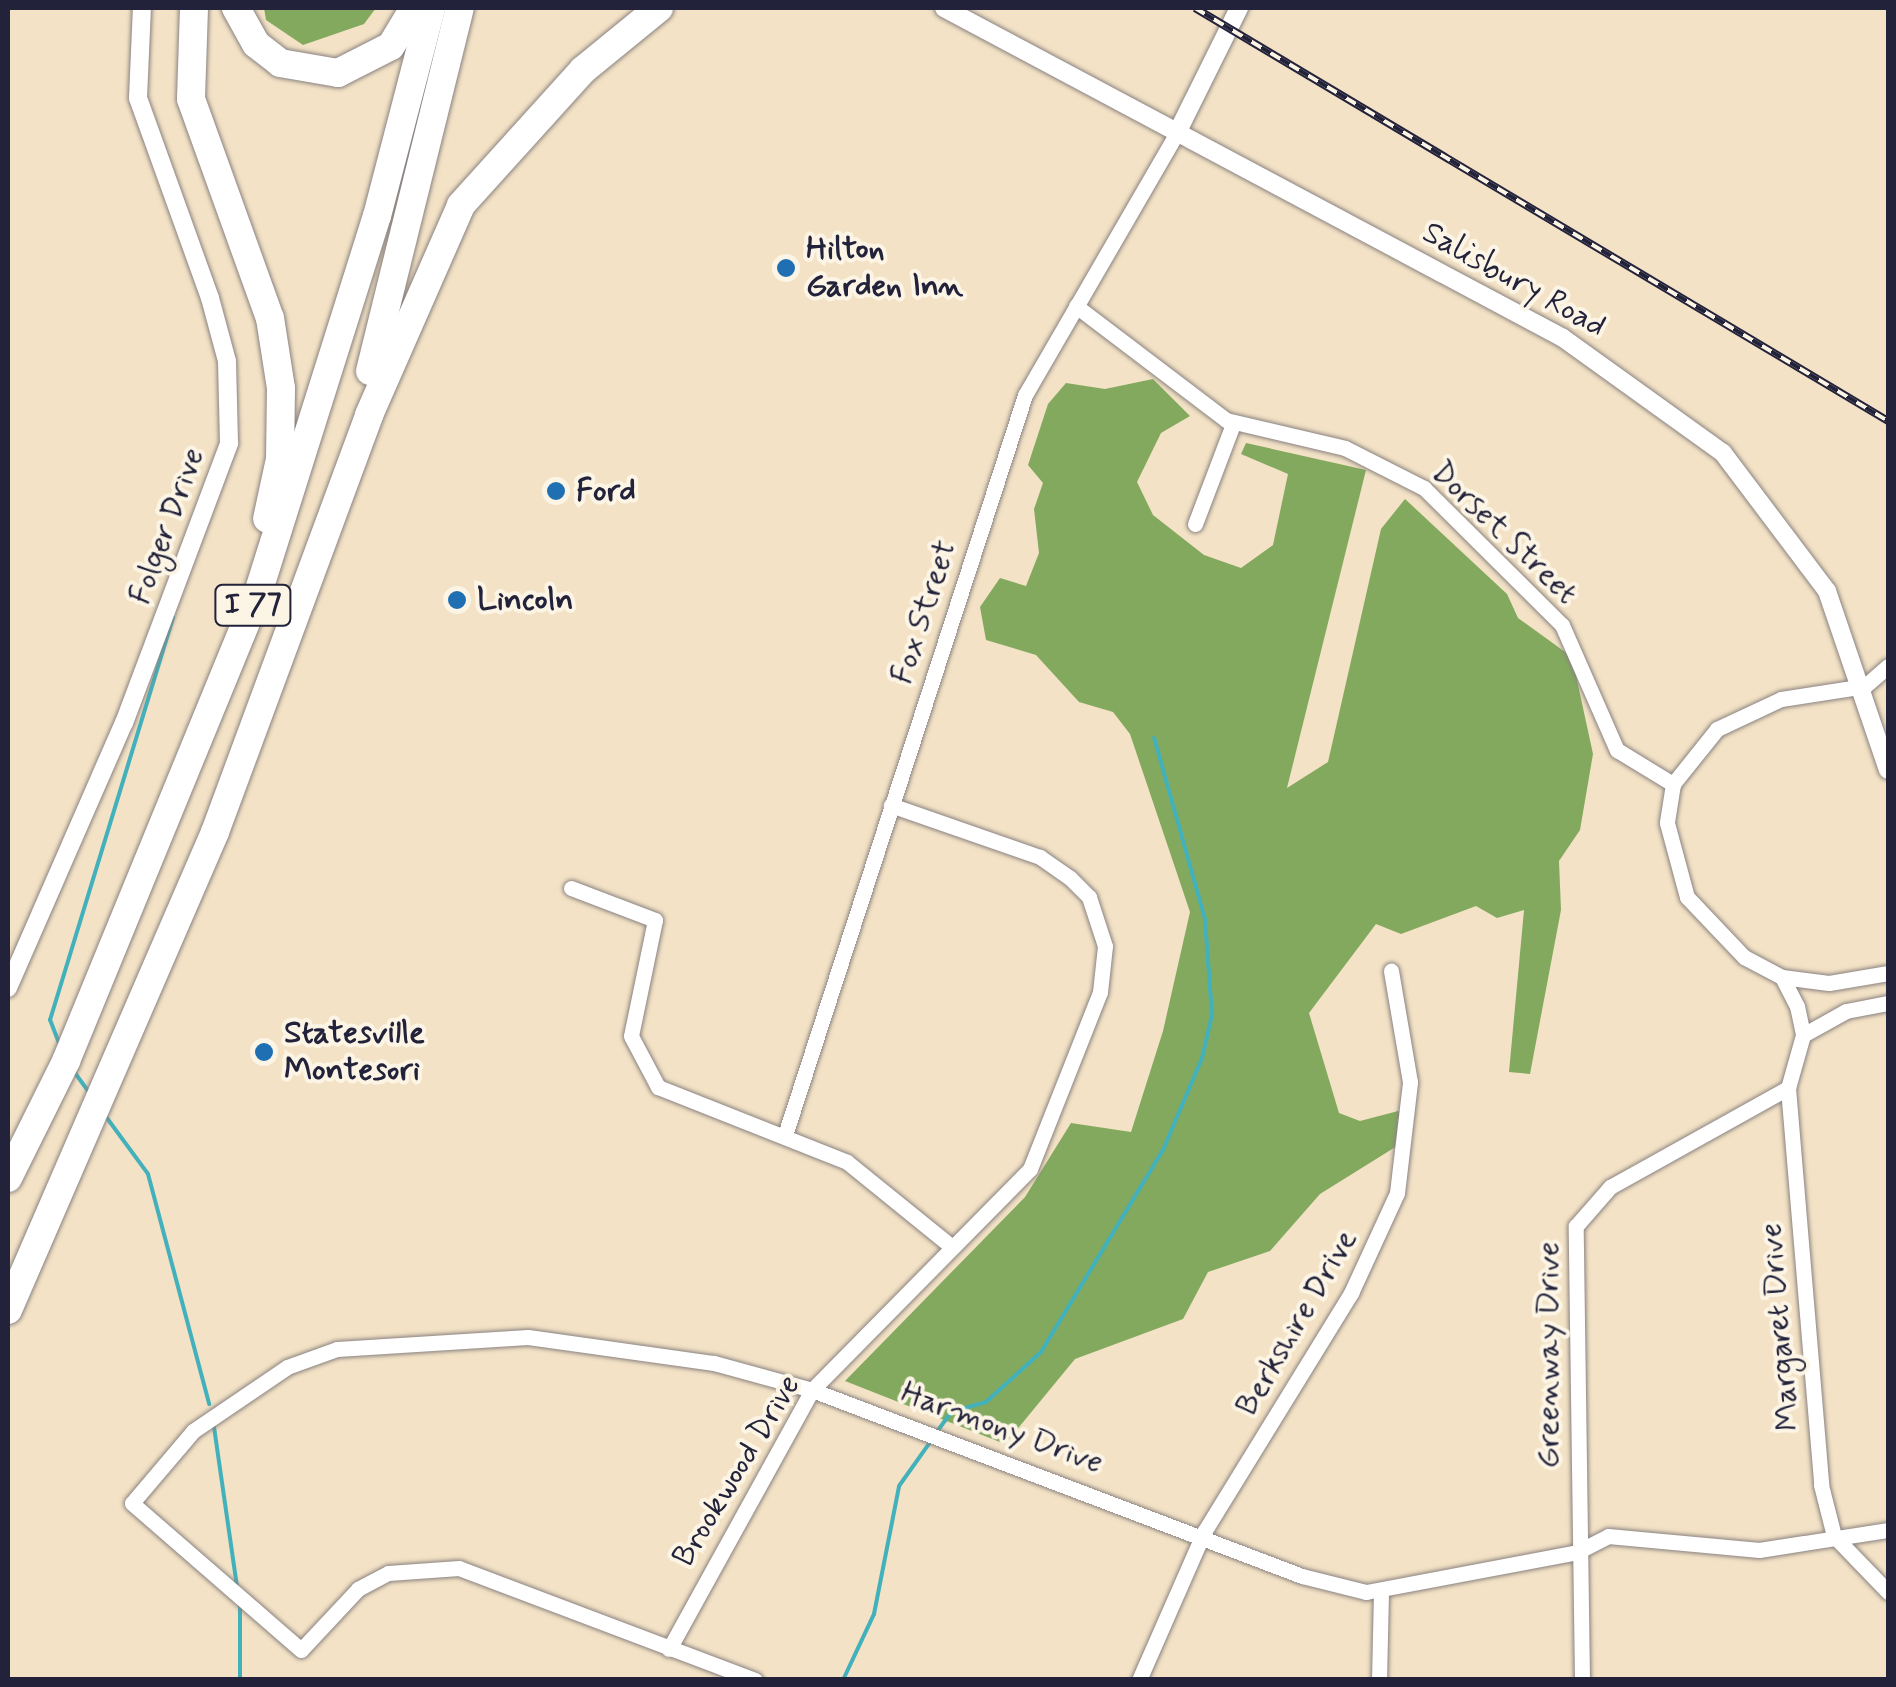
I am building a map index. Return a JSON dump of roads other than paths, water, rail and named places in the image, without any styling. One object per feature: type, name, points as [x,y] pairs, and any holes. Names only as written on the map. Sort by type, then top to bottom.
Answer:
[{"type":"highway","points":[[142,877],[258,550],[280,459],[270,318],[191,100],[194,8]]},
{"type":"highway","points":[[236,8],[256,44],[280,63],[338,73],[391,46],[414,8]]},
{"type":"highway","name":"I 77","points":[[8,1178],[142,877],[289,502],[431,8]]},
{"type":"highway","name":"I 77","points":[[8,1310],[215,832],[328,526],[460,8]]},
{"type":"highway","points":[[328,526],[462,204],[584,70],[659,8]]},
{"type":"street","name":"Folger Drive","points":[[8,988],[131,704],[229,443],[214,314],[138,98],[142,8]]},
{"type":"street","name":"Salisbury Road","points":[[944,8],[1563,338],[1723,452],[1827,591],[1864,686],[1888,770]]},
{"type":"street","points":[[1177,133],[1239,8]]},
{"type":"street","name":"Fox Street","points":[[785,1134],[1008,440],[1076,306],[1177,133]]},
{"type":"street","name":"Dorset Street","points":[[1076,306],[1234,424],[1344,448],[1424,488],[1562,625],[1617,750],[1673,784]]},
{"type":"street","points":[[1194,524],[1234,424]]},
{"type":"street","points":[[1888,666],[1864,686],[1747,710],[1704,742],[1673,784],[1667,841],[1687,897],[1744,956],[1782,977],[1829,983],[1888,972]]},
{"type":"street","name":"Brookwood Drive","points":[[669,1649],[812,1390],[952,1247],[1008,1196],[1046,1142],[1085,1044],[1104,946],[1089,897],[1040,857],[891,805]]},
{"type":"street","points":[[571,888],[655,920],[631,1036],[658,1086],[785,1134],[875,1181],[952,1247]]},
{"type":"street","name":"Berkshire Drive","points":[[1139,1680],[1204,1532],[1351,1293],[1397,1193],[1410,1082],[1391,971]]},
{"type":"street","points":[[1782,977],[1803,1035],[1846,1011],[1888,1003]]},
{"type":"street","name":"Margaret Drive","points":[[1803,1035],[1788,1088],[1822,1485],[1834,1536]]},
{"type":"street","name":"Greenway Drive","points":[[1582,1680],[1577,1552],[1576,1226],[1610,1187],[1788,1088]]},
{"type":"street","name":"Harmony Drive","points":[[669,1649],[459,1568],[421,1566],[358,1589],[301,1650],[132,1503],[238,1395],[336,1349],[435,1338],[584,1342],[714,1362],[812,1390],[1204,1532],[1302,1576],[1381,1594],[1577,1552],[1608,1536],[1759,1550],[1888,1530]]},
{"type":"street","points":[[1834,1536],[1888,1592]]},
{"type":"street","points":[[1379,1680],[1381,1594]]},
{"type":"street","points":[[669,1649],[755,1680]]},
{"type":"waterway","points":[[59,1043],[50,1020],[173,617]]},
{"type":"waterway","points":[[936,1433],[951,1412],[986,1402],[1041,1352],[1163,1150],[1202,1058],[1212,1015],[1205,919],[1154,738]]},
{"type":"waterway","points":[[75,1073],[90,1094]]},
{"type":"waterway","points":[[104,1114],[148,1174],[209,1404]]},
{"type":"waterway","points":[[214,1427],[237,1586]]},
{"type":"waterway","points":[[843,1680],[874,1614],[899,1486],[931,1441]]},
{"type":"waterway","points":[[240,1605],[240,1680]]},
{"type":"railway","points":[[1195,8],[1888,421]]},
{"type":"place","name":"Hilton Garden Inn","points":[[786,268]]},
{"type":"place","name":"Ford","points":[[556,491]]},
{"type":"place","name":"Lincoln","points":[[457,600]]},
{"type":"place","name":"Statesville Montesori","points":[[264,1052]]}]
